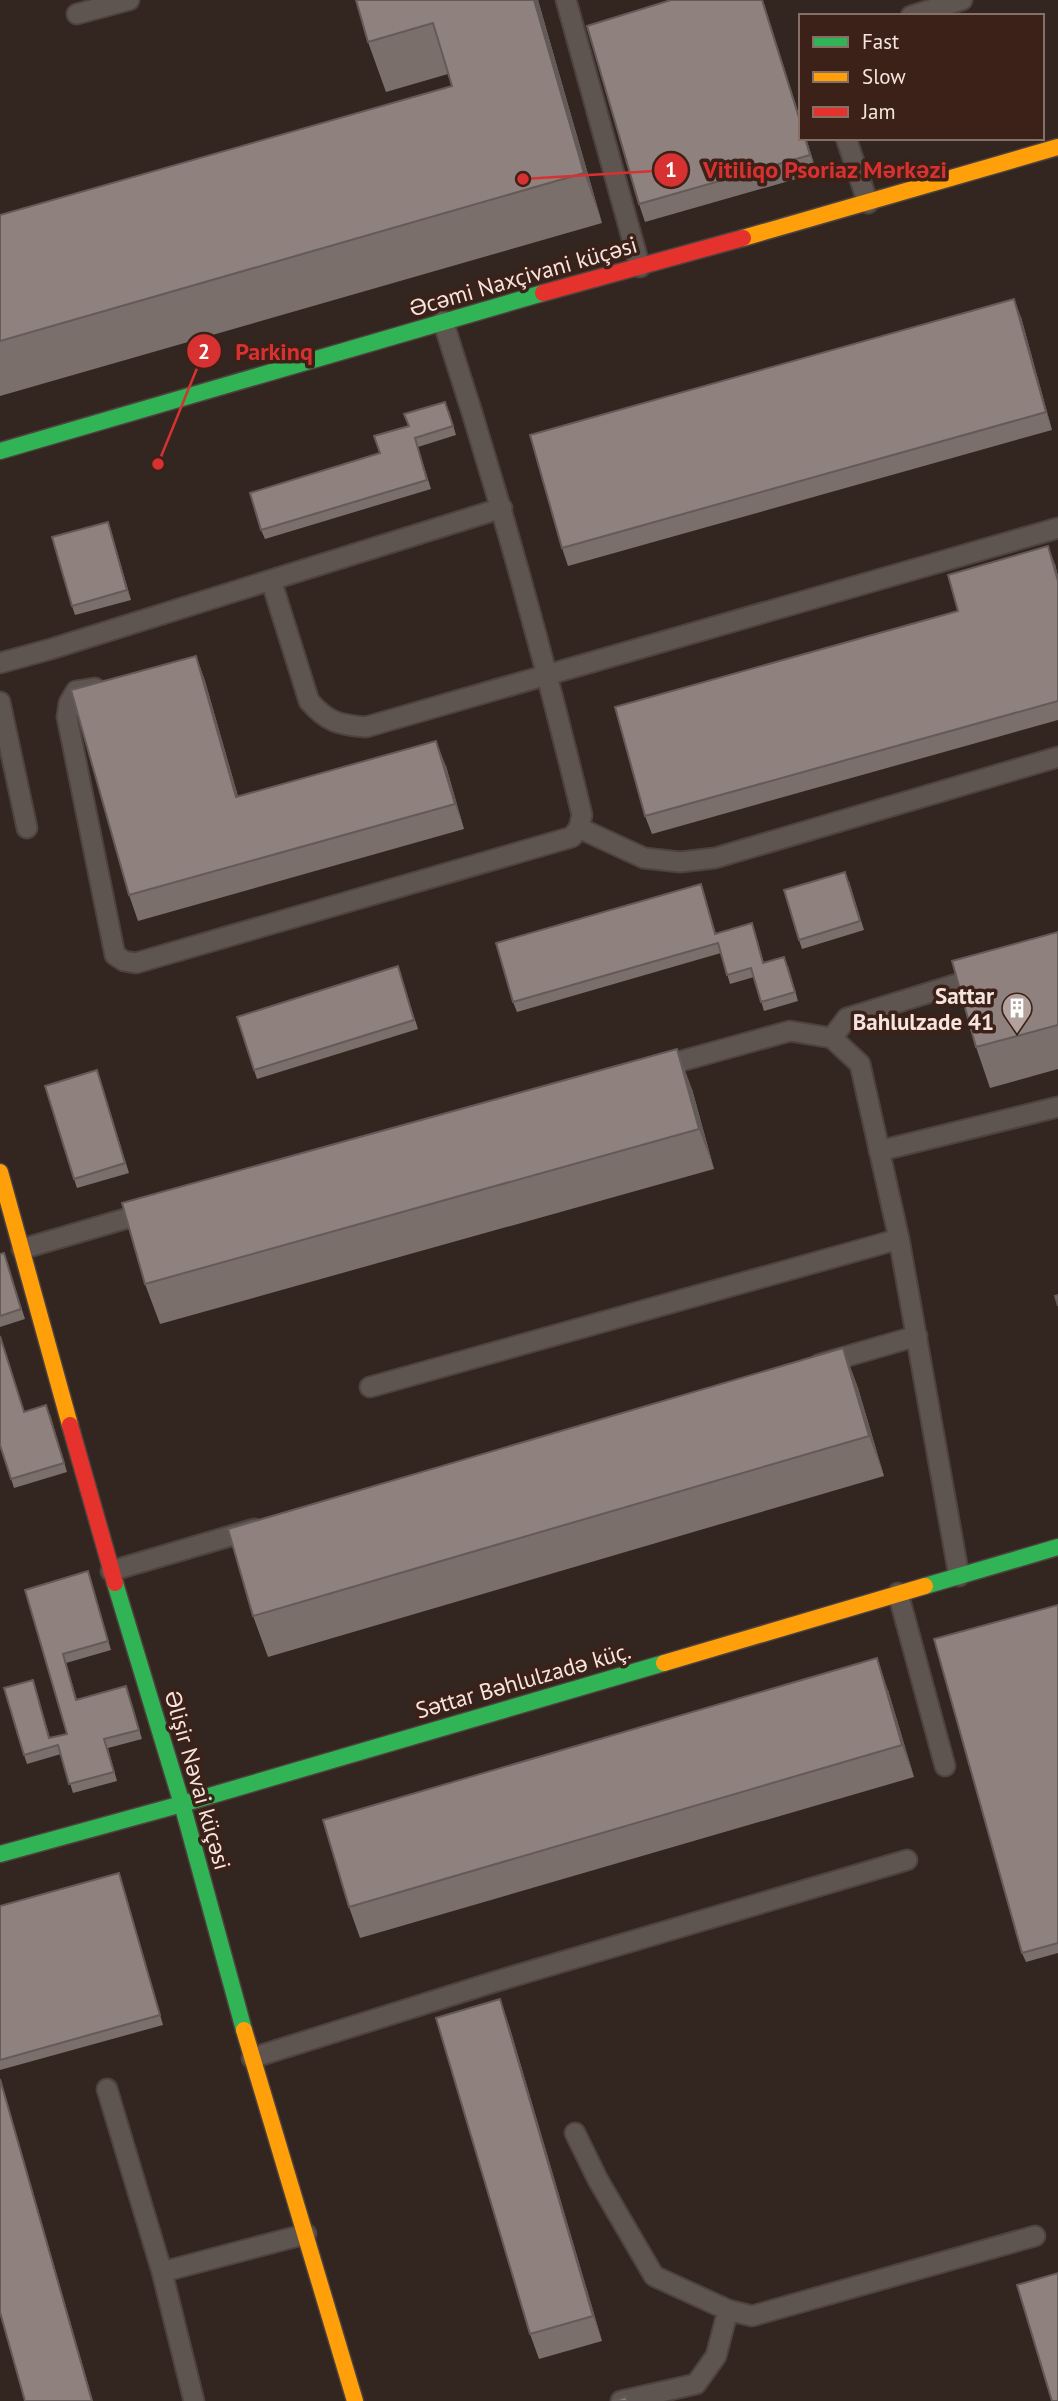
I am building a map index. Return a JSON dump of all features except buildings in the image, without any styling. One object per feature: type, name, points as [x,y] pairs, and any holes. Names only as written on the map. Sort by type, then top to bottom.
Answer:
[{"type":"street","name":"Əcəmi Naxçivani küçəsi","points":[[0,451],[443,321],[869,203],[1058,147]]},
{"type":"street","name":"Əlişir Nəvai küçəsi","points":[[0,1172],[111,1571],[182,1804],[252,2059],[355,2401]]},
{"type":"street","name":"Səttar Bəhlulzadə küç.","points":[[0,1854],[182,1804],[1058,1548]]},
{"type":"lane","points":[[77,14],[129,0]]},
{"type":"lane","points":[[566,0],[640,267]]},
{"type":"lane","points":[[917,14],[962,0]]},
{"type":"lane","points":[[847,140],[869,203]]},
{"type":"lane","points":[[117,683],[76,691],[69,703],[67,717],[115,955],[124,961],[136,963],[572,837],[579,828],[582,815],[548,676],[502,508],[443,321]]},
{"type":"lane","points":[[0,663],[502,508]]},
{"type":"lane","points":[[271,580],[309,701],[321,715],[342,725],[366,727],[1058,528]]},
{"type":"lane","points":[[0,702],[27,828]]},
{"type":"lane","points":[[579,828],[644,858],[680,862],[715,858],[1058,757]]},
{"type":"lane","points":[[832,1038],[847,1018],[997,972]]},
{"type":"lane","points":[[632,1075],[790,1031],[832,1038],[860,1064],[899,1239],[959,1576]]},
{"type":"lane","points":[[879,1151],[1058,1107]]},
{"type":"lane","points":[[22,1249],[167,1207]]},
{"type":"lane","points":[[370,1387],[899,1239]]},
{"type":"lane","points":[[796,1371],[917,1336]]},
{"type":"lane","points":[[111,1571],[272,1524]]},
{"type":"lane","points":[[898,1593],[945,1766]]},
{"type":"lane","points":[[252,2059],[541,1968],[907,1860]]},
{"type":"lane","points":[[107,2089],[162,2272],[194,2401]]},
{"type":"lane","points":[[575,2133],[598,2180],[654,2276],[728,2310],[752,2316],[1035,2236]]},
{"type":"lane","points":[[162,2272],[306,2234]]},
{"type":"lane","points":[[621,2401],[696,2384],[716,2357],[728,2310]]},
{"type":"traffic: fast","points":[[0,451],[543,293]]},
{"type":"traffic: fast","points":[[925,1586],[1058,1547]]},
{"type":"traffic: fast","points":[[115,1583],[182,1804],[244,2030]]},
{"type":"traffic: fast","points":[[0,1854],[182,1804],[664,1663]]},
{"type":"traffic: slow","points":[[743,238],[1058,147]]},
{"type":"traffic: slow","points":[[0,1172],[70,1425]]},
{"type":"traffic: slow","points":[[664,1663],[925,1586]]},
{"type":"traffic: slow","points":[[244,2030],[355,2401]]},
{"type":"traffic: jam","points":[[543,293],[743,238]]},
{"type":"traffic: jam","points":[[70,1425],[115,1583]]},
{"type":"place","name":"Vitiliqo Psoriaz Mərkəzi","points":[[523,179]]},
{"type":"place","name":"Parkinq","points":[[158,464]]},
{"type":"place","name":"Sattar Bahlulzade 41","points":[[1017,1035]]}]
